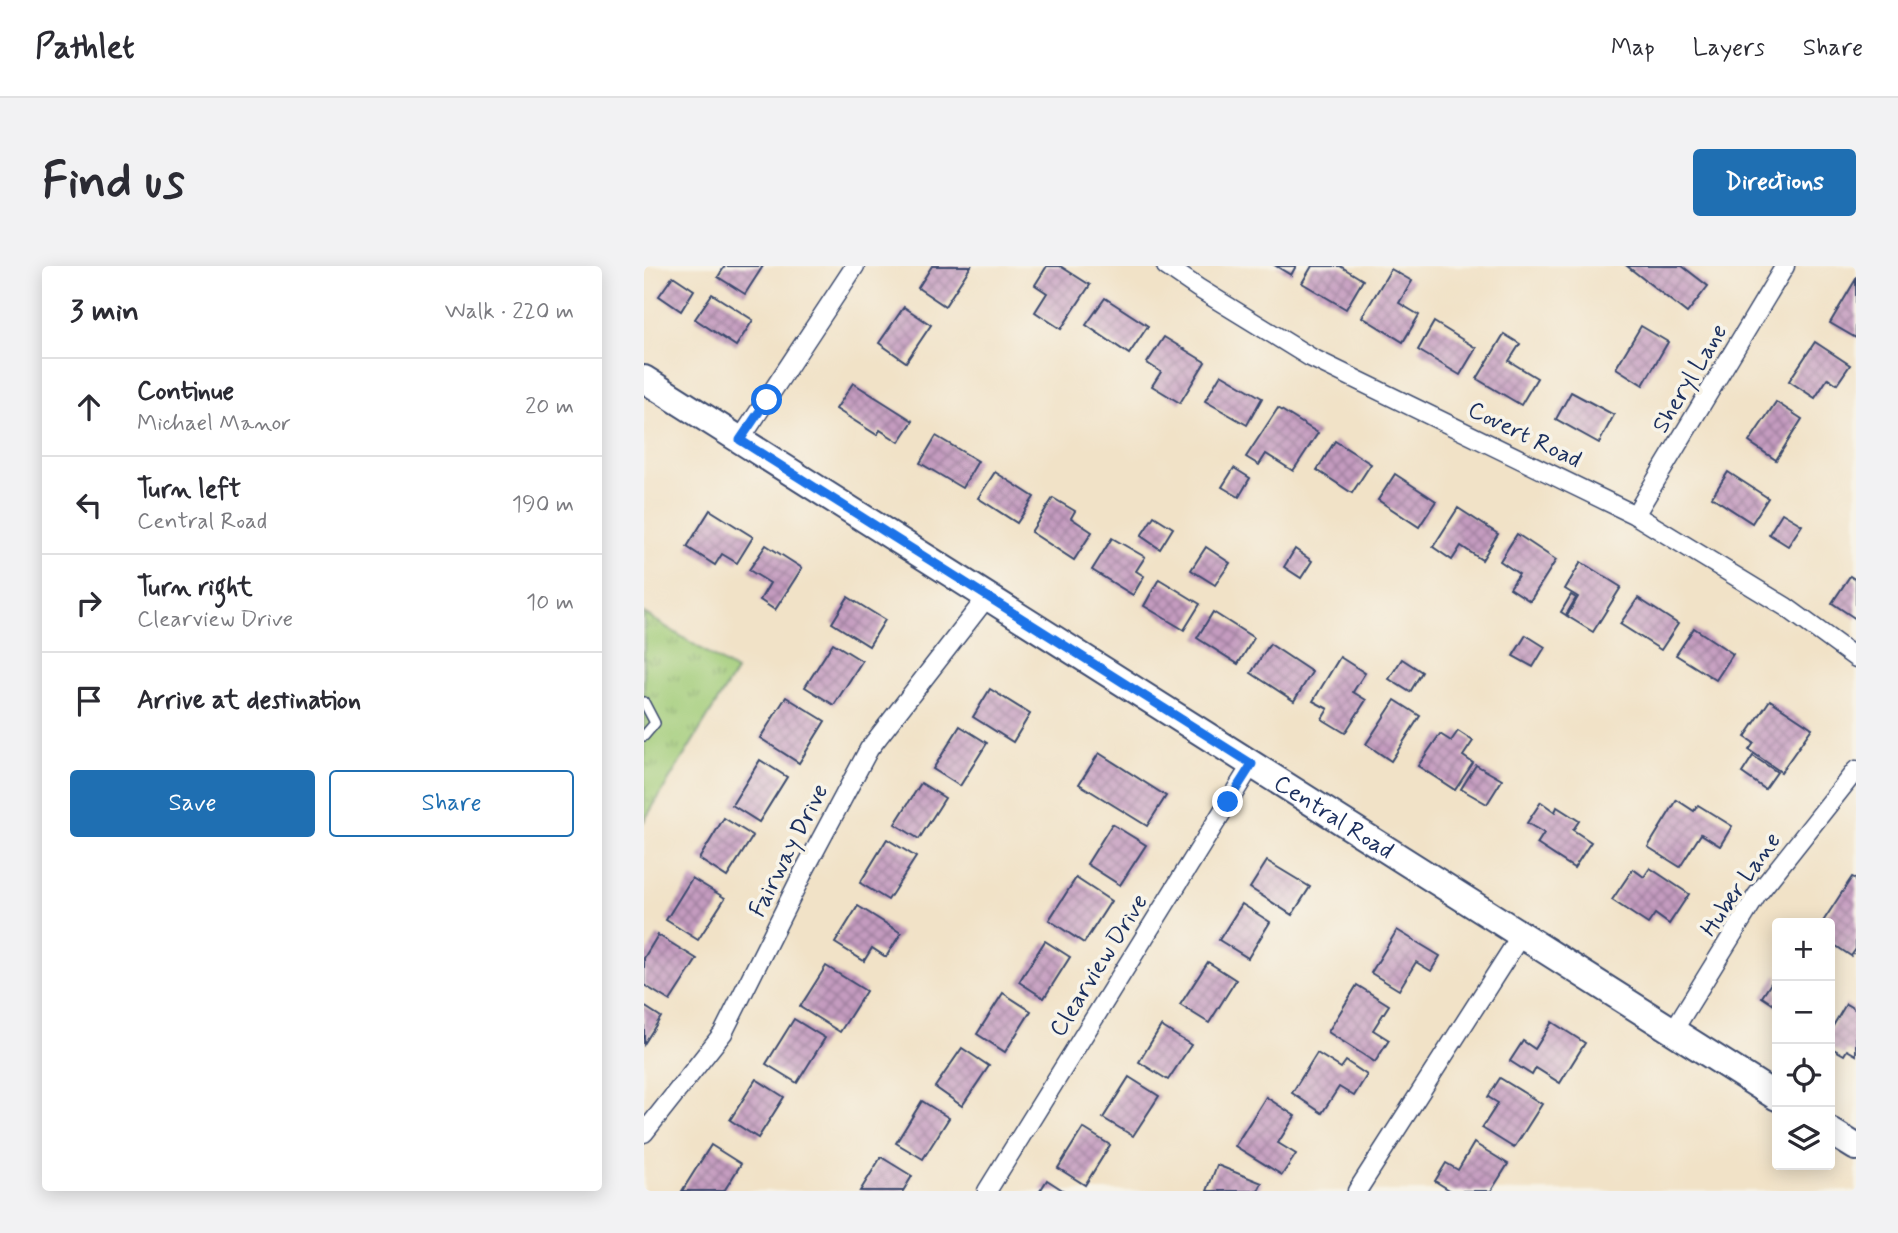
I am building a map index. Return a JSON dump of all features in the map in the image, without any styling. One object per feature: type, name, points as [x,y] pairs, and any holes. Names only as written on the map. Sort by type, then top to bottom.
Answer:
[{"type":"main road","name":"Central Road","points":[[644,379],[1772,1094]]},
{"type":"main road","points":[[1835,1133],[1856,1147]]},
{"type":"street","points":[[740,440],[855,266]]},
{"type":"street","name":"Covert Road","points":[[1166,266],[1310,357],[1635,515],[1786,607],[1856,658]]},
{"type":"street","name":"Sheryl Lane","points":[[1635,515],[1784,266]]},
{"type":"street","name":"Fairway Drive","points":[[644,1133],[723,1033],[869,748],[987,597]]},
{"type":"street","name":"Clearview Drive","points":[[987,1191],[1252,764]]},
{"type":"street","name":"Huber Lane","points":[[1673,1031],[1757,895],[1856,770]]},
{"type":"street","points":[[1357,1191],[1521,935]]},
{"type":"lane","points":[[644,702],[655,723],[644,736]]},
{"type":"green space","points":[[644,613],[736,671],[644,821]]},
{"type":"building","points":[[725,266],[763,266],[745,294],[718,277]]},
{"type":"building","points":[[932,266],[971,266],[945,306],[918,288]]},
{"type":"building","points":[[1047,266],[1060,266],[1090,285],[1061,329],[1035,312],[1047,293],[1035,285]]},
{"type":"building","points":[[1276,266],[1296,266],[1291,275]]},
{"type":"building","points":[[1312,266],[1340,266],[1363,280],[1346,309],[1302,283]]},
{"type":"building","points":[[1627,266],[1682,266],[1708,286],[1687,313]]},
{"type":"building","points":[[1391,269],[1412,281],[1399,303],[1419,315],[1403,342],[1362,317]]},
{"type":"building","points":[[673,276],[694,290],[681,311],[659,296]]},
{"type":"building","points":[[1856,279],[1856,338],[1830,323]]},
{"type":"building","points":[[712,294],[753,320],[736,346],[695,319]]},
{"type":"building","points":[[1105,298],[1148,326],[1129,354],[1086,325]]},
{"type":"building","points":[[904,307],[931,325],[906,362],[879,343]]},
{"type":"building","points":[[1434,322],[1476,348],[1460,375],[1418,350]]},
{"type":"building","points":[[1641,326],[1668,342],[1643,385],[1616,368]]},
{"type":"building","points":[[1504,334],[1520,344],[1509,361],[1537,378],[1521,405],[1477,379]]},
{"type":"building","points":[[1164,337],[1205,362],[1180,403],[1152,386],[1161,372],[1147,363]]},
{"type":"building","points":[[1815,342],[1850,365],[1837,384],[1828,378],[1815,398],[1789,381]]},
{"type":"building","points":[[1221,374],[1262,398],[1247,425],[1205,401]]},
{"type":"building","points":[[853,383],[913,421],[899,442],[880,430],[877,435],[836,409]]},
{"type":"building","points":[[1571,392],[1614,415],[1599,443],[1556,419]]},
{"type":"building","points":[[1776,402],[1802,419],[1776,460],[1749,442]]},
{"type":"building","points":[[1278,408],[1318,433],[1293,471],[1266,454],[1259,465],[1246,457]]},
{"type":"building","points":[[936,436],[978,461],[962,488],[920,463]]},
{"type":"building","points":[[1335,441],[1371,464],[1352,493],[1317,470]]},
{"type":"building","points":[[1234,468],[1250,478],[1239,497],[1222,487]]},
{"type":"building","points":[[995,472],[1034,497],[1017,523],[978,498]]},
{"type":"building","points":[[1728,472],[1768,498],[1752,523],[1712,497]]},
{"type":"building","points":[[1395,474],[1436,501],[1419,527],[1378,500]]},
{"type":"building","points":[[1053,498],[1075,511],[1071,518],[1092,532],[1074,560],[1031,532]]},
{"type":"building","points":[[1458,508],[1498,534],[1482,560],[1461,546],[1452,560],[1433,547]]},
{"type":"building","points":[[710,510],[753,537],[737,563],[722,554],[715,565],[687,547]]},
{"type":"building","points":[[1782,513],[1802,525],[1788,546],[1769,534]]},
{"type":"building","points":[[1154,516],[1173,528],[1160,549],[1141,536]]},
{"type":"building","points":[[1517,534],[1556,560],[1530,601],[1510,588],[1519,574],[1500,561]]},
{"type":"building","points":[[1112,538],[1145,557],[1136,571],[1144,576],[1133,595],[1092,570]]},
{"type":"building","points":[[766,545],[802,568],[775,610],[760,600],[770,583],[749,570]]},
{"type":"building","points":[[1206,547],[1230,563],[1215,585],[1191,570]]},
{"type":"building","points":[[1295,549],[1312,561],[1301,578],[1284,567]]},
{"type":"building","points":[[1581,562],[1621,587],[1593,632],[1567,616],[1578,597],[1565,589]]},
{"type":"building","points":[[1850,576],[1856,580],[1856,619],[1832,603]]},
{"type":"building","points":[[1159,579],[1200,604],[1184,630],[1144,606]]},
{"type":"building","points":[[1571,595],[1576,598],[1566,615],[1561,612]]},
{"type":"building","points":[[848,597],[885,620],[869,646],[832,623]]},
{"type":"building","points":[[1638,598],[1678,624],[1661,650],[1620,624]]},
{"type":"building","points":[[1213,612],[1254,638],[1238,664],[1197,638]]},
{"type":"building","points":[[1694,628],[1733,654],[1716,680],[1676,655]]},
{"type":"building","points":[[1526,635],[1545,647],[1533,667],[1513,656]]},
{"type":"building","points":[[833,643],[862,661],[834,705],[805,687]]},
{"type":"building","points":[[1270,644],[1312,672],[1294,701],[1251,673]]},
{"type":"building","points":[[1340,657],[1365,673],[1353,692],[1366,700],[1345,733],[1322,719],[1328,709],[1313,701]]},
{"type":"building","points":[[1402,659],[1422,672],[1410,692],[1389,679]]},
{"type":"building","points":[[990,689],[1030,714],[1013,742],[973,717]]},
{"type":"building","points":[[786,697],[825,721],[799,763],[760,738]]},
{"type":"building","points":[[1395,700],[1420,716],[1391,761],[1366,744]]},
{"type":"building","points":[[1770,700],[1812,728],[1781,772],[1749,750],[1754,743],[1745,737]]},
{"type":"building","points":[[960,726],[987,743],[960,786],[933,769]]},
{"type":"building","points":[[1458,731],[1473,741],[1463,756],[1473,763],[1455,790],[1418,766],[1440,734],[1451,741]]},
{"type":"building","points":[[1099,753],[1166,796],[1147,826],[1079,784]]},
{"type":"building","points":[[1753,756],[1777,772],[1765,789],[1742,773]]},
{"type":"building","points":[[760,760],[787,777],[759,822],[732,805]]},
{"type":"building","points":[[1476,765],[1502,780],[1487,804],[1461,789]]},
{"type":"building","points":[[921,783],[945,798],[919,839],[895,824]]},
{"type":"building","points":[[1677,800],[1694,811],[1698,805],[1732,826],[1720,846],[1701,834],[1680,867],[1648,847]]},
{"type":"building","points":[[1541,802],[1555,812],[1557,807],[1579,821],[1573,830],[1591,842],[1574,868],[1537,844],[1544,833],[1527,823]]},
{"type":"building","points":[[724,818],[753,836],[727,877],[699,859]]},
{"type":"building","points":[[1112,824],[1146,845],[1120,885],[1087,864]]},
{"type":"building","points":[[887,839],[916,857],[888,900],[860,883]]},
{"type":"building","points":[[1267,861],[1310,887],[1292,915],[1250,888]]},
{"type":"building","points":[[1650,868],[1689,894],[1669,924],[1655,914],[1648,924],[1612,900],[1633,869],[1644,877]]},
{"type":"building","points":[[1852,877],[1856,879],[1856,949],[1851,956],[1835,945],[1835,918],[1825,918]]},
{"type":"building","points":[[692,878],[725,898],[698,940],[666,920]]},
{"type":"building","points":[[1076,878],[1111,901],[1084,943],[1049,920]]},
{"type":"building","points":[[1242,904],[1270,922],[1248,958],[1219,940]]},
{"type":"building","points":[[858,906],[901,933],[886,957],[872,948],[864,961],[835,943]]},
{"type":"building","points":[[1397,930],[1440,956],[1431,971],[1416,962],[1399,990],[1371,973]]},
{"type":"building","points":[[658,935],[697,959],[670,1001],[644,985],[644,958]]},
{"type":"building","points":[[1045,941],[1070,957],[1044,998],[1019,982]]},
{"type":"building","points":[[1208,962],[1236,980],[1209,1023],[1180,1005]]},
{"type":"building","points":[[826,966],[866,991],[840,1032],[800,1007]]},
{"type":"building","points":[[1772,982],[1772,1004],[1762,997]]},
{"type":"building","points":[[1357,985],[1389,1005],[1373,1030],[1389,1040],[1375,1062],[1328,1032]]},
{"type":"building","points":[[1003,993],[1031,1011],[1005,1052],[977,1034]]},
{"type":"building","points":[[1846,1004],[1856,1010],[1856,1055],[1847,1050],[1844,1055],[1835,1050],[1835,1023]]},
{"type":"building","points":[[644,1006],[661,1017],[644,1044]]},
{"type":"building","points":[[794,1019],[825,1038],[797,1083],[766,1064]]},
{"type":"building","points":[[1552,1022],[1585,1043],[1560,1083],[1536,1068],[1532,1075],[1510,1061],[1523,1041],[1535,1049]]},
{"type":"building","points":[[1161,1026],[1191,1045],[1168,1080],[1139,1062]]},
{"type":"building","points":[[962,1048],[989,1066],[962,1106],[935,1087]]},
{"type":"building","points":[[1317,1053],[1341,1068],[1346,1061],[1367,1075],[1354,1096],[1339,1087],[1322,1113],[1292,1093]]},
{"type":"building","points":[[1129,1077],[1159,1096],[1133,1136],[1103,1118]]},
{"type":"building","points":[[1500,1078],[1542,1104],[1514,1148],[1482,1128],[1498,1103],[1488,1097]]},
{"type":"building","points":[[756,1079],[784,1097],[758,1138],[730,1120]]},
{"type":"building","points":[[1266,1097],[1295,1116],[1278,1143],[1296,1154],[1282,1175],[1235,1146]]},
{"type":"building","points":[[922,1101],[949,1118],[923,1159],[896,1143]]},
{"type":"building","points":[[1083,1128],[1110,1145],[1085,1185],[1058,1168]]},
{"type":"building","points":[[1474,1143],[1508,1164],[1491,1191],[1451,1191],[1435,1181],[1446,1163],[1458,1170]]},
{"type":"building","points":[[711,1145],[741,1164],[724,1191],[682,1191]]},
{"type":"building","points":[[881,1157],[912,1176],[903,1191],[860,1191]]},
{"type":"building","points":[[1217,1165],[1262,1183],[1258,1191],[1207,1191]]},
{"type":"building","points":[[1047,1180],[1064,1191],[1040,1191]]},
{"type":"route","points":[[767,400],[740,440],[1252,764],[1228,802]]}]
